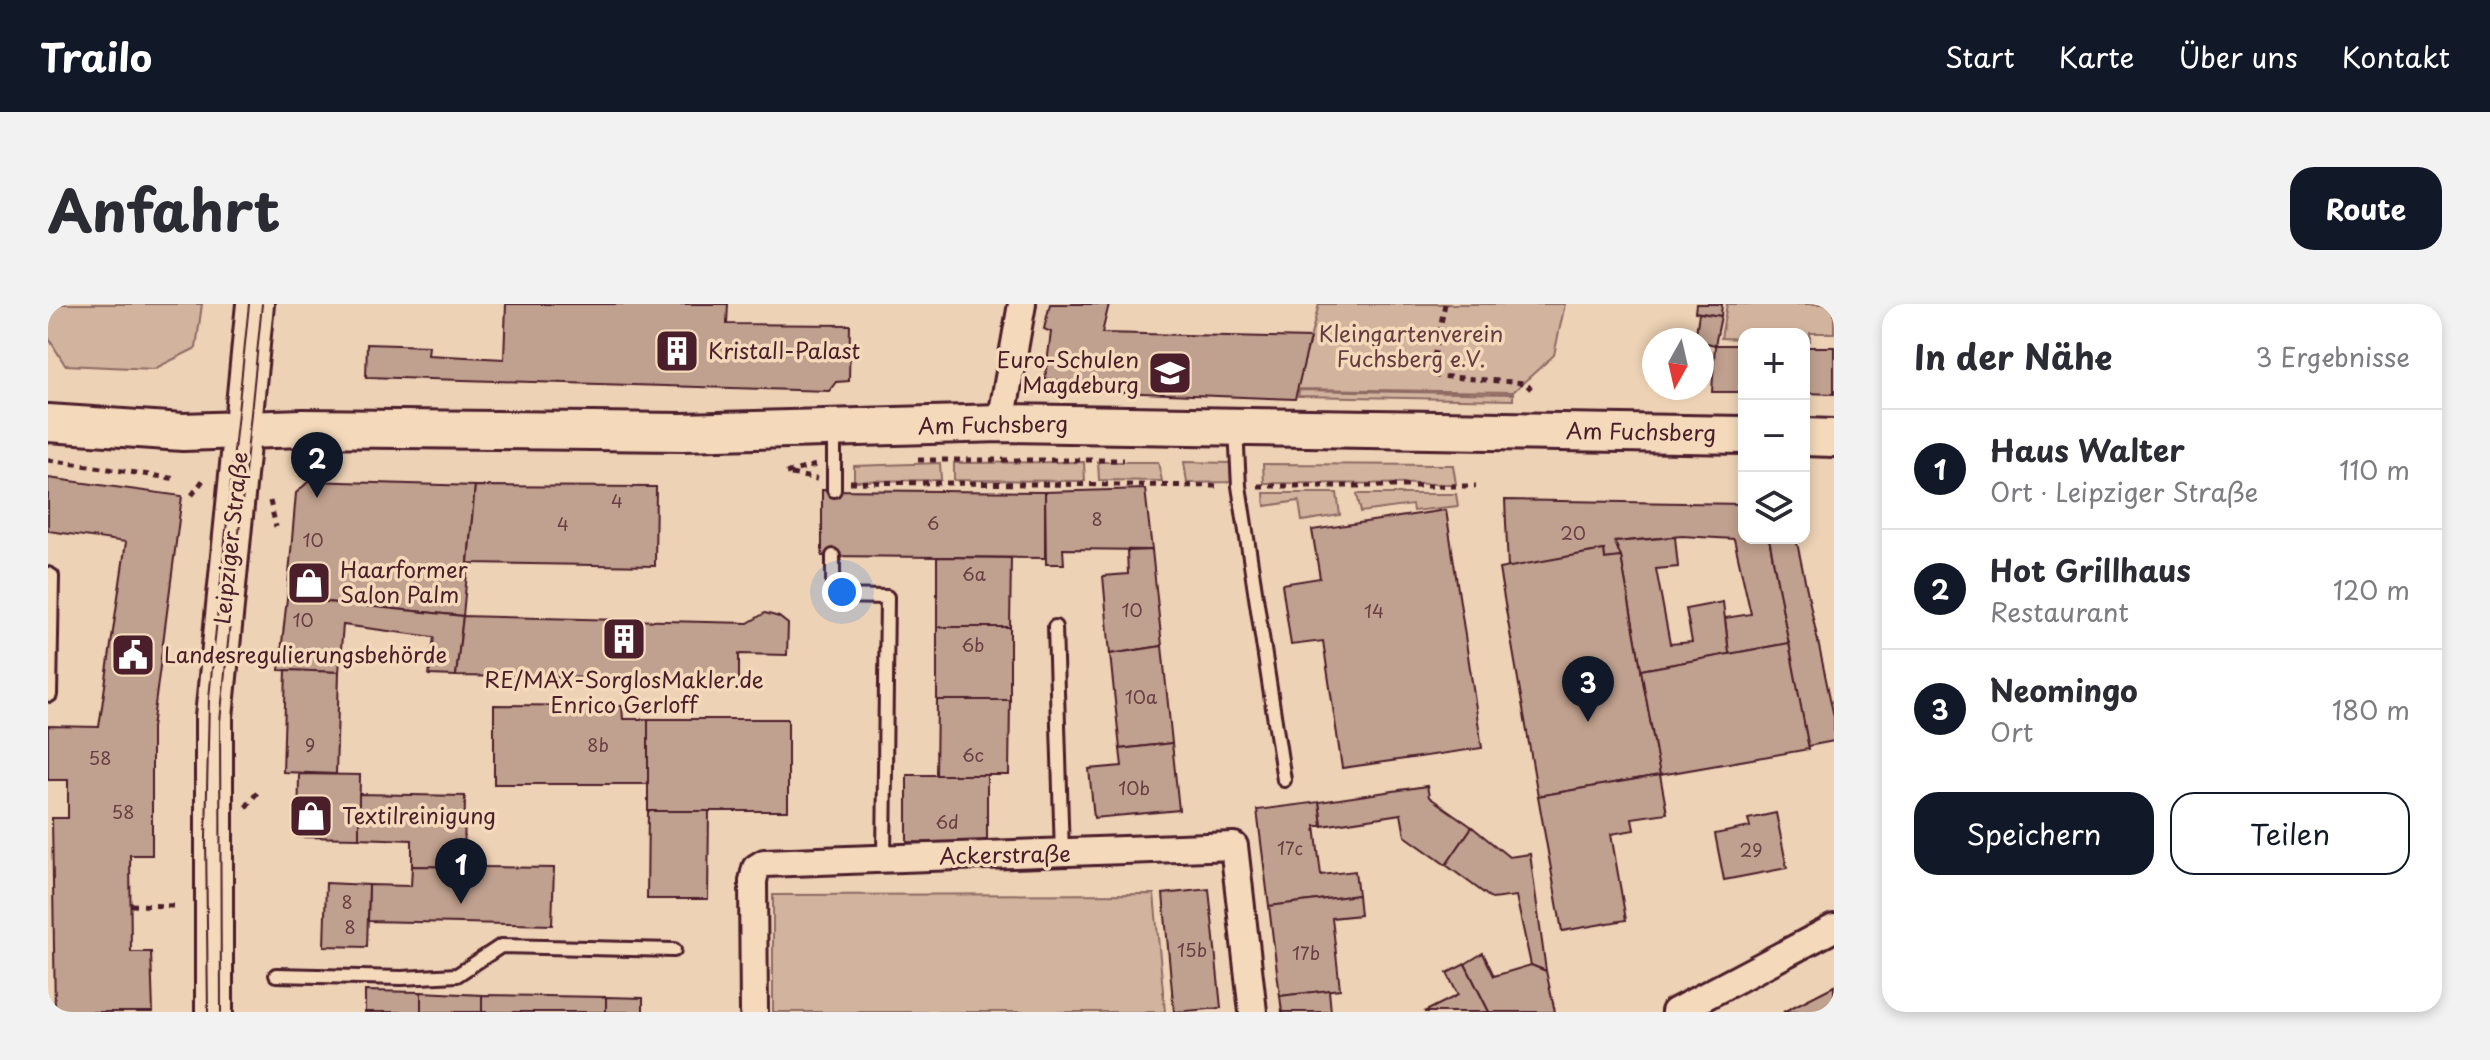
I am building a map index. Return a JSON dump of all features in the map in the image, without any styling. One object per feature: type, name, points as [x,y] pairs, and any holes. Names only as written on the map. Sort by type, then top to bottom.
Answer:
[{"type":"main road","name":"Leipziger Straße","points":[[214,1012],[214,717],[255,304]]},
{"type":"main road","name":"Am Fuchsberg","points":[[48,423],[183,432],[242,428],[682,432],[1001,423],[1738,435]]},
{"type":"main road","points":[[1810,437],[1834,438]]},
{"type":"street","points":[[1001,423],[1022,304]]},
{"type":"street","name":"Ackerstraße","points":[[754,1012],[753,881],[756,868],[764,863],[1234,846],[1253,1012]]},
{"type":"street","points":[[1675,1012],[1834,928]]},
{"type":"lane","points":[[1236,425],[1239,486],[1284,780]]},
{"type":"lane","points":[[834,427],[834,486]]},
{"type":"lane","points":[[833,556],[833,596],[887,597],[884,857]]},
{"type":"lane","points":[[48,574],[52,576],[50,695]]},
{"type":"lane","points":[[1055,627],[1062,854]]},
{"type":"lane","points":[[276,975],[402,978],[457,975],[501,946],[674,950]]},
{"type":"path","points":[[1445,304],[1431,371],[1437,376],[1525,383],[1531,389]]},
{"type":"path","points":[[48,460],[177,479]]},
{"type":"path","points":[[786,473],[834,486],[1476,486]]},
{"type":"path","name":"Leipziger Straße","points":[[270,496],[276,527]]},
{"type":"path","points":[[240,814],[259,790]]},
{"type":"path","points":[[131,905],[174,906]]},
{"type":"green space","points":[[48,304],[202,304],[196,348],[154,369],[65,365],[48,337]]},
{"type":"green space","name":"Kleingartenverein Fuchsberg e.V.","points":[[1319,304],[1565,304],[1554,355],[1513,392],[1297,389]]},
{"type":"green space","points":[[1727,304],[1834,304],[1834,333],[1810,333],[1810,328],[1738,328],[1738,339],[1721,338]]},
{"type":"green space","points":[[1299,390],[1513,394],[1513,400],[1298,396]]},
{"type":"green space","points":[[1084,462],[1085,481],[954,480],[954,463]]},
{"type":"green space","points":[[1098,462],[1158,462],[1162,481],[1099,480]]},
{"type":"green space","points":[[1184,462],[1230,463],[1231,482],[1187,483]]},
{"type":"green space","points":[[940,463],[941,480],[854,481],[854,466]]},
{"type":"green space","points":[[1263,464],[1453,465],[1456,484],[1264,483]]},
{"type":"green space","points":[[1264,493],[1337,493],[1340,515],[1302,521],[1299,501],[1265,506]]},
{"type":"green space","points":[[1357,494],[1456,494],[1458,506],[1413,511],[1412,505],[1361,512]]},
{"type":"green space","points":[[1154,894],[1165,1012],[773,1012],[773,895]]},
{"type":"building","name":"Kristall-Palast","points":[[506,304],[728,304],[727,324],[850,325],[849,381],[836,382],[829,391],[366,377],[367,344],[429,346],[428,355],[504,359]]},
{"type":"building","points":[[1050,304],[1109,304],[1102,333],[1310,338],[1295,399],[1092,391],[1093,384],[1045,379],[1051,332],[1044,329]]},
{"type":"building","points":[[1696,304],[1722,304],[1721,316],[1695,312]]},
{"type":"building","points":[[1699,313],[1721,316],[1715,345],[1714,328],[1697,328]]},
{"type":"building","points":[[1715,345],[1738,345],[1738,392],[1714,392]]},
{"type":"building","points":[[1810,347],[1834,347],[1834,394],[1810,393]]},
{"type":"building","points":[[48,478],[182,496],[152,728],[152,855],[130,855],[131,952],[151,952],[153,1012],[55,1012],[52,818],[68,818],[68,780],[48,780],[48,726],[99,727],[126,542],[48,531]]},
{"type":"building","points":[[309,481],[475,486],[463,616],[287,598],[296,493]]},
{"type":"building","points":[[475,486],[656,487],[655,566],[468,563]]},
{"type":"building","points":[[1145,489],[1152,550],[1063,549],[1064,564],[1046,564],[1045,492]]},
{"type":"building","points":[[822,490],[1045,492],[1045,558],[822,556]]},
{"type":"building","points":[[1505,500],[1738,504],[1738,544],[1770,544],[1789,643],[1729,654],[1725,618],[1751,614],[1734,539],[1682,536],[1615,542],[1621,557],[1605,559],[1604,550],[1508,568]]},
{"type":"building","points":[[1446,510],[1482,748],[1342,768],[1323,641],[1291,645],[1282,584],[1320,578],[1312,530]]},
{"type":"building","points":[[1675,537],[1678,567],[1656,569],[1670,644],[1692,642],[1686,609],[1723,602],[1729,654],[1641,670],[1621,557],[1615,542]]},
{"type":"building","points":[[1770,544],[1797,544],[1834,717],[1834,741],[1808,746]]},
{"type":"building","points":[[1152,550],[1162,646],[1110,654],[1103,576],[1128,574],[1127,551]]},
{"type":"building","points":[[1604,550],[1605,559],[1621,557],[1660,775],[1538,796],[1499,569]]},
{"type":"building","points":[[937,557],[1011,558],[1010,627],[937,627]]},
{"type":"building","points":[[287,598],[463,616],[456,676],[429,675],[434,637],[343,625],[339,672],[279,670]]},
{"type":"building","name":"RE/MAX-SorglosMakler.de Enrico Gerloff","points":[[765,613],[779,617],[788,624],[787,655],[739,654],[739,680],[456,676],[463,616],[748,623]]},
{"type":"building","points":[[937,627],[1010,627],[1010,700],[937,700]]},
{"type":"building","points":[[1789,643],[1809,749],[1660,775],[1641,670]]},
{"type":"building","points":[[1162,646],[1172,743],[1120,749],[1110,654]]},
{"type":"building","points":[[286,670],[339,672],[336,774],[283,772]]},
{"type":"building","points":[[937,700],[1010,700],[1009,775],[936,775]]},
{"type":"building","points":[[494,705],[622,706],[623,719],[648,719],[648,784],[494,784]]},
{"type":"building","points":[[648,719],[788,719],[788,811],[648,811]]},
{"type":"building","points":[[1172,743],[1179,810],[1094,818],[1089,769],[1122,766],[1120,749]]},
{"type":"building","points":[[299,774],[360,775],[359,838],[298,837]]},
{"type":"building","points":[[907,775],[987,775],[987,843],[907,842]]},
{"type":"building","points":[[1660,775],[1667,813],[1632,818],[1634,830],[1611,834],[1626,920],[1562,931],[1538,796]]},
{"type":"building","points":[[1427,786],[1429,797],[1472,827],[1446,865],[1405,836],[1401,814],[1322,826],[1319,802]]},
{"type":"building","points":[[359,794],[465,796],[464,867],[412,866],[412,840],[359,838]]},
{"type":"building","points":[[1319,802],[1322,826],[1315,826],[1321,875],[1355,871],[1358,895],[1269,906],[1257,810]]},
{"type":"building","points":[[648,811],[709,811],[708,899],[647,899]]},
{"type":"building","points":[[1776,813],[1787,868],[1724,880],[1715,834],[1750,827],[1748,819]]},
{"type":"building","points":[[1472,827],[1509,857],[1530,854],[1546,971],[1531,965],[1516,896],[1492,899],[1446,865]]},
{"type":"building","points":[[412,866],[554,868],[552,925],[368,921],[369,885],[411,886]]},
{"type":"building","points":[[326,883],[369,885],[367,947],[324,946]]},
{"type":"building","points":[[1209,889],[1221,1008],[1174,1012],[1163,894]]},
{"type":"building","points":[[1358,895],[1360,915],[1332,918],[1340,989],[1280,996],[1269,906]]},
{"type":"building","points":[[1483,953],[1494,976],[1531,965],[1546,971],[1555,1012],[1489,1012],[1465,964]]},
{"type":"building","points":[[1465,964],[1489,1012],[1424,1012],[1458,995],[1447,973]]},
{"type":"building","points":[[1834,986],[1834,1012],[1783,1012]]},
{"type":"building","points":[[1329,990],[1331,1012],[1282,1012],[1280,996]]},
{"type":"building","points":[[365,991],[421,992],[421,1012],[365,1012]]},
{"type":"building","points":[[421,992],[482,995],[482,1012],[421,1012]]},
{"type":"building","points":[[482,995],[606,997],[606,1012],[482,1012]]},
{"type":"building","points":[[606,997],[643,998],[643,1012],[606,1012]]},
{"type":"tram line","points":[[208,1012],[206,837],[209,698],[249,304]]},
{"type":"tram line","points":[[221,1012],[220,722],[262,304]]},
{"type":"place","name":"Kristall-Palast","points":[[677,351]]},
{"type":"place","name":"Euro-Schulen Magdeburg","points":[[1170,373]]},
{"type":"place","name":"Hot Grillhaus","points":[[317,498]]},
{"type":"place","name":"Haarformer Salon Palm","points":[[309,583]]},
{"type":"place","name":"RE/MAX-SorglosMakler.de Enrico Gerloff","points":[[624,639]]},
{"type":"place","name":"Landesregulierungsbehörde","points":[[133,655]]},
{"type":"place","name":"Neomingo","points":[[1588,722]]},
{"type":"place","name":"Textilreinigung","points":[[311,816]]},
{"type":"place","name":"Haus Walter","points":[[461,904]]}]
